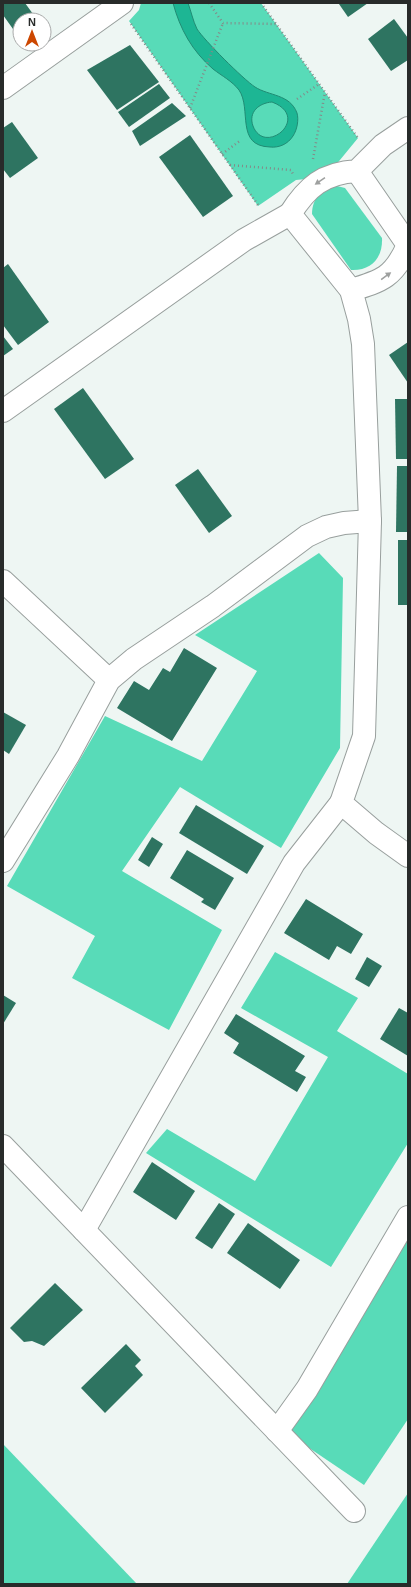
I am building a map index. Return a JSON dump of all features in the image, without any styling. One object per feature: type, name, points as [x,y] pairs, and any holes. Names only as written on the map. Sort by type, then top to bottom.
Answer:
[{"type":"street","points":[[3,88],[125,12]]},
{"type":"street","points":[[3,411],[244,240],[290,214],[298,201],[312,186],[326,177],[340,172],[356,171],[383,145],[408,128]]},
{"type":"street","points":[[350,290],[376,283],[390,273],[400,262],[408,246],[356,171]]},
{"type":"street","points":[[84,1230],[294,864],[341,804],[364,736],[370,521],[363,344],[359,319],[350,290],[290,214]]},
{"type":"street","points":[[3,861],[68,756],[110,680],[134,659],[213,606],[307,536],[326,527],[338,524],[370,521]]},
{"type":"street","points":[[3,581],[110,680]]},
{"type":"street","points":[[341,804],[376,834],[408,856]]},
{"type":"street","points":[[3,1146],[354,1511]]},
{"type":"street","points":[[277,1431],[307,1389],[408,1217]]},
{"type":"path","points":[[209,3],[223,23]]},
{"type":"path","points":[[260,3],[358,138],[353,144]]},
{"type":"path","points":[[125,12],[190,109],[258,206],[264,201]]},
{"type":"path","points":[[223,23],[276,24]]},
{"type":"path","points":[[190,109],[223,23]]},
{"type":"path","points":[[297,99],[319,84]]},
{"type":"path","points":[[230,165],[291,170],[296,180],[326,177],[312,157],[325,92]]},
{"type":"path","points":[[222,154],[241,140]]},
{"type":"shaded area","points":[[141,3],[261,3],[358,138],[326,177],[296,180],[258,206],[129,21],[139,10]]},
{"type":"shaded area","points":[[173,3],[188,3],[197,29],[207,42],[224,59],[255,87],[279,96],[294,107],[298,119],[294,134],[289,141],[277,147],[270,147],[259,145],[252,140],[248,134],[243,98],[239,90],[230,81],[213,69],[199,55],[183,31]],"holes":[[[272,102],[283,109],[288,116],[287,124],[282,131],[275,136],[267,137],[259,134],[253,126],[252,121],[252,116],[256,109],[263,104]]]},
{"type":"shaded area","points":[[337,186],[345,188],[382,238],[382,245],[378,257],[370,266],[358,270],[351,270],[312,214],[312,208],[319,195],[327,189]]},
{"type":"shaded area","points":[[319,553],[343,578],[340,748],[281,848],[180,787],[122,871],[222,930],[169,1030],[72,978],[95,936],[7,886],[105,716],[202,761],[257,671],[195,635]]},
{"type":"shaded area","points":[[275,952],[358,998],[337,1031],[408,1074],[408,1143],[331,1267],[146,1153],[167,1129],[255,1181],[328,1057],[241,1008]]},
{"type":"shaded area","points":[[408,1228],[408,1419],[364,1485],[284,1431]]},
{"type":"shaded area","points":[[3,1444],[137,1584],[3,1584]]},
{"type":"shaded area","points":[[408,1493],[408,1584],[347,1584]]},
{"type":"building","points":[[3,3],[25,3],[32,12],[12,12],[12,28],[3,15]]},
{"type":"building","points":[[368,3],[348,17],[339,4]]},
{"type":"building","points":[[394,19],[408,38],[408,60],[391,71],[368,39]]},
{"type":"building","points":[[130,45],[159,82],[117,110],[87,70]]},
{"type":"building","points":[[159,84],[170,98],[129,127],[118,112]]},
{"type":"building","points":[[172,103],[186,116],[140,146],[132,131]]},
{"type":"building","points":[[12,122],[38,158],[10,178],[3,169],[3,128]]},
{"type":"building","points":[[190,135],[233,196],[203,217],[159,157]]},
{"type":"building","points":[[8,264],[49,322],[18,345],[3,325],[3,268]]},
{"type":"building","points":[[3,336],[13,349],[3,356]]},
{"type":"building","points":[[408,342],[408,383],[389,355]]},
{"type":"building","points":[[83,388],[134,459],[105,479],[54,409]]},
{"type":"building","points":[[395,399],[408,399],[408,459],[396,459]]},
{"type":"building","points":[[397,466],[408,466],[408,532],[396,532]]},
{"type":"building","points":[[198,469],[232,516],[209,533],[175,485]]},
{"type":"building","points":[[398,540],[408,540],[408,605],[398,605]]},
{"type":"building","points":[[184,648],[217,668],[172,741],[117,708],[134,681],[149,690],[163,668],[170,672]]},
{"type":"building","points":[[3,712],[26,725],[9,754],[3,750]]},
{"type":"building","points":[[196,805],[264,846],[247,874],[179,833]]},
{"type":"building","points":[[152,837],[163,844],[149,867],[138,860]]},
{"type":"building","points":[[187,850],[234,878],[215,910],[201,902],[204,899],[170,878]]},
{"type":"building","points":[[306,899],[363,934],[351,954],[337,946],[329,960],[284,933]]},
{"type":"building","points":[[367,957],[382,966],[369,987],[355,979]]},
{"type":"building","points":[[3,995],[16,1003],[3,1024]]},
{"type":"building","points":[[399,1008],[408,1013],[408,1056],[380,1039]]},
{"type":"building","points":[[236,1014],[305,1056],[295,1071],[306,1077],[297,1092],[233,1053],[239,1043],[224,1033]]},
{"type":"building","points":[[152,1162],[195,1191],[176,1220],[133,1192]]},
{"type":"building","points":[[219,1203],[235,1214],[212,1249],[195,1238]]},
{"type":"building","points":[[248,1223],[300,1260],[280,1289],[227,1253]]},
{"type":"building","points":[[55,1283],[83,1310],[44,1346],[32,1341],[24,1342],[10,1328]]},
{"type":"building","points":[[126,1344],[141,1360],[135,1366],[143,1375],[105,1413],[81,1388]]}]
